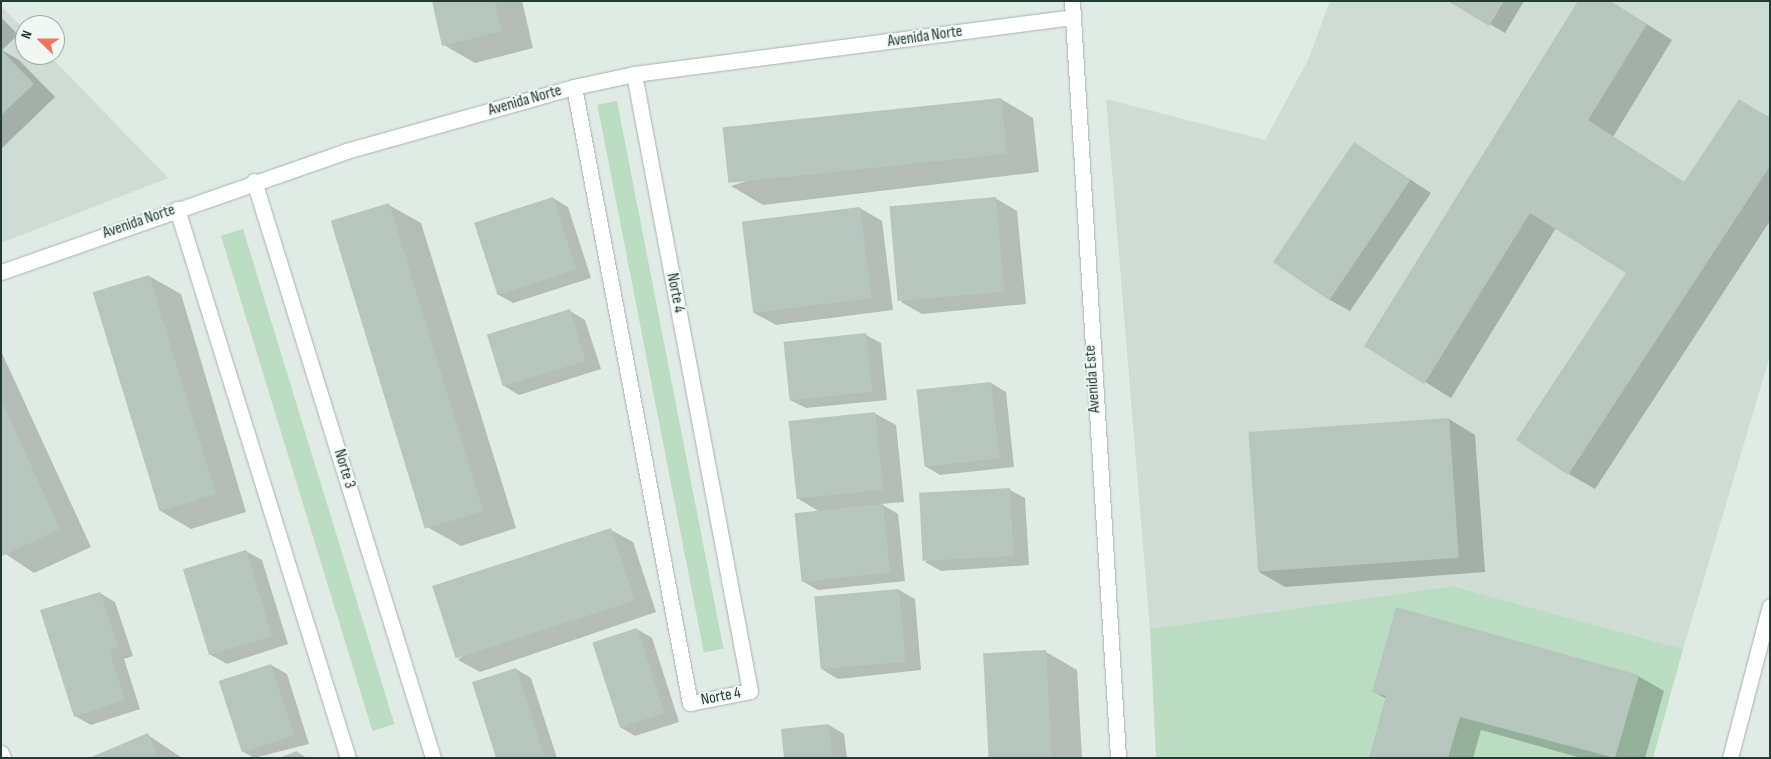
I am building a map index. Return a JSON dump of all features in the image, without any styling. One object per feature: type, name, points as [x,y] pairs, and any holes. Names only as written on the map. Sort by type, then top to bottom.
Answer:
[{"type":"street","name":"Avenida Este","points":[[1072,1],[1070,17],[1118,758]]},
{"type":"street","name":"Avenida Norte","points":[[1,272],[254,181],[574,88],[634,74],[1070,17]]},
{"type":"street","name":"Norte 4","points":[[574,88],[690,703],[750,692],[634,74]]},
{"type":"street","name":"Norte 3","points":[[254,181],[433,758]]},
{"type":"street","points":[[177,209],[348,758]]},
{"type":"street","points":[[1730,758],[1770,606]]},
{"type":"street","points":[[1,753],[3,758]]},
{"type":"shaded area","points":[[1330,1],[1770,1],[1770,356],[1683,649],[1452,586],[1150,629],[1106,99],[1265,140],[1308,60]]},
{"type":"shaded area","points":[[1,6],[15,20],[15,65],[59,65],[168,178],[1,243]]},
{"type":"green space","points":[[617,101],[723,649],[704,653],[597,105]]},
{"type":"green space","points":[[243,229],[394,724],[372,731],[221,236]]},
{"type":"green space","points":[[1452,586],[1683,649],[1653,758],[1156,758],[1150,629]]},
{"type":"building","points":[[432,1],[495,1],[502,31],[442,46]]},
{"type":"building","points":[[1448,1],[1504,1],[1489,26]]},
{"type":"building","points":[[1578,1],[1610,1],[1647,24],[1588,120],[1684,182],[1739,99],[1770,119],[1770,166],[1568,475],[1516,440],[1626,273],[1530,213],[1424,384],[1364,346]]},
{"type":"building","points":[[1,50],[34,84],[1,115]]},
{"type":"building","points":[[1001,98],[1007,154],[728,183],[723,127]]},
{"type":"building","points":[[1354,142],[1410,180],[1329,300],[1273,262]]},
{"type":"building","points":[[553,197],[576,269],[498,295],[474,223]]},
{"type":"building","points":[[996,197],[1004,292],[898,301],[889,206]]},
{"type":"building","points":[[389,203],[483,511],[425,529],[331,221]]},
{"type":"building","points":[[860,207],[871,298],[753,313],[742,222]]},
{"type":"building","points":[[149,275],[216,494],[160,511],[93,292]]},
{"type":"building","points":[[570,309],[586,361],[503,386],[487,334]]},
{"type":"building","points":[[866,333],[872,392],[790,400],[783,342]]},
{"type":"building","points":[[991,382],[999,459],[924,466],[916,390]]},
{"type":"building","points":[[1,400],[60,529],[2,556],[1,554]]},
{"type":"building","points":[[875,412],[883,490],[797,499],[788,421]]},
{"type":"building","points":[[1449,418],[1459,558],[1258,572],[1248,432]]},
{"type":"building","points":[[1010,488],[1014,556],[923,561],[919,493]]},
{"type":"building","points":[[883,504],[890,573],[802,582],[794,513]]},
{"type":"building","points":[[611,528],[634,600],[456,658],[432,586]]},
{"type":"building","points":[[246,550],[272,636],[209,655],[183,569]]},
{"type":"building","points":[[899,589],[905,662],[821,669],[814,596]]},
{"type":"building","points":[[100,592],[118,647],[109,650],[125,700],[74,717],[40,610]]},
{"type":"building","points":[[1396,607],[1639,675],[1615,758],[1460,717],[1448,758],[1369,758],[1386,696],[1372,692]]},
{"type":"building","points":[[637,628],[665,713],[620,727],[592,643]]},
{"type":"building","points":[[1046,650],[1052,758],[989,758],[983,653]]},
{"type":"building","points":[[271,664],[294,735],[242,752],[219,681]]},
{"type":"building","points":[[516,668],[545,758],[496,758],[472,682]]},
{"type":"building","points":[[829,724],[832,758],[784,758],[781,729]]},
{"type":"building","points":[[148,733],[158,758],[89,758]]},
{"type":"building","points":[[297,751],[300,758],[279,758]]}]
